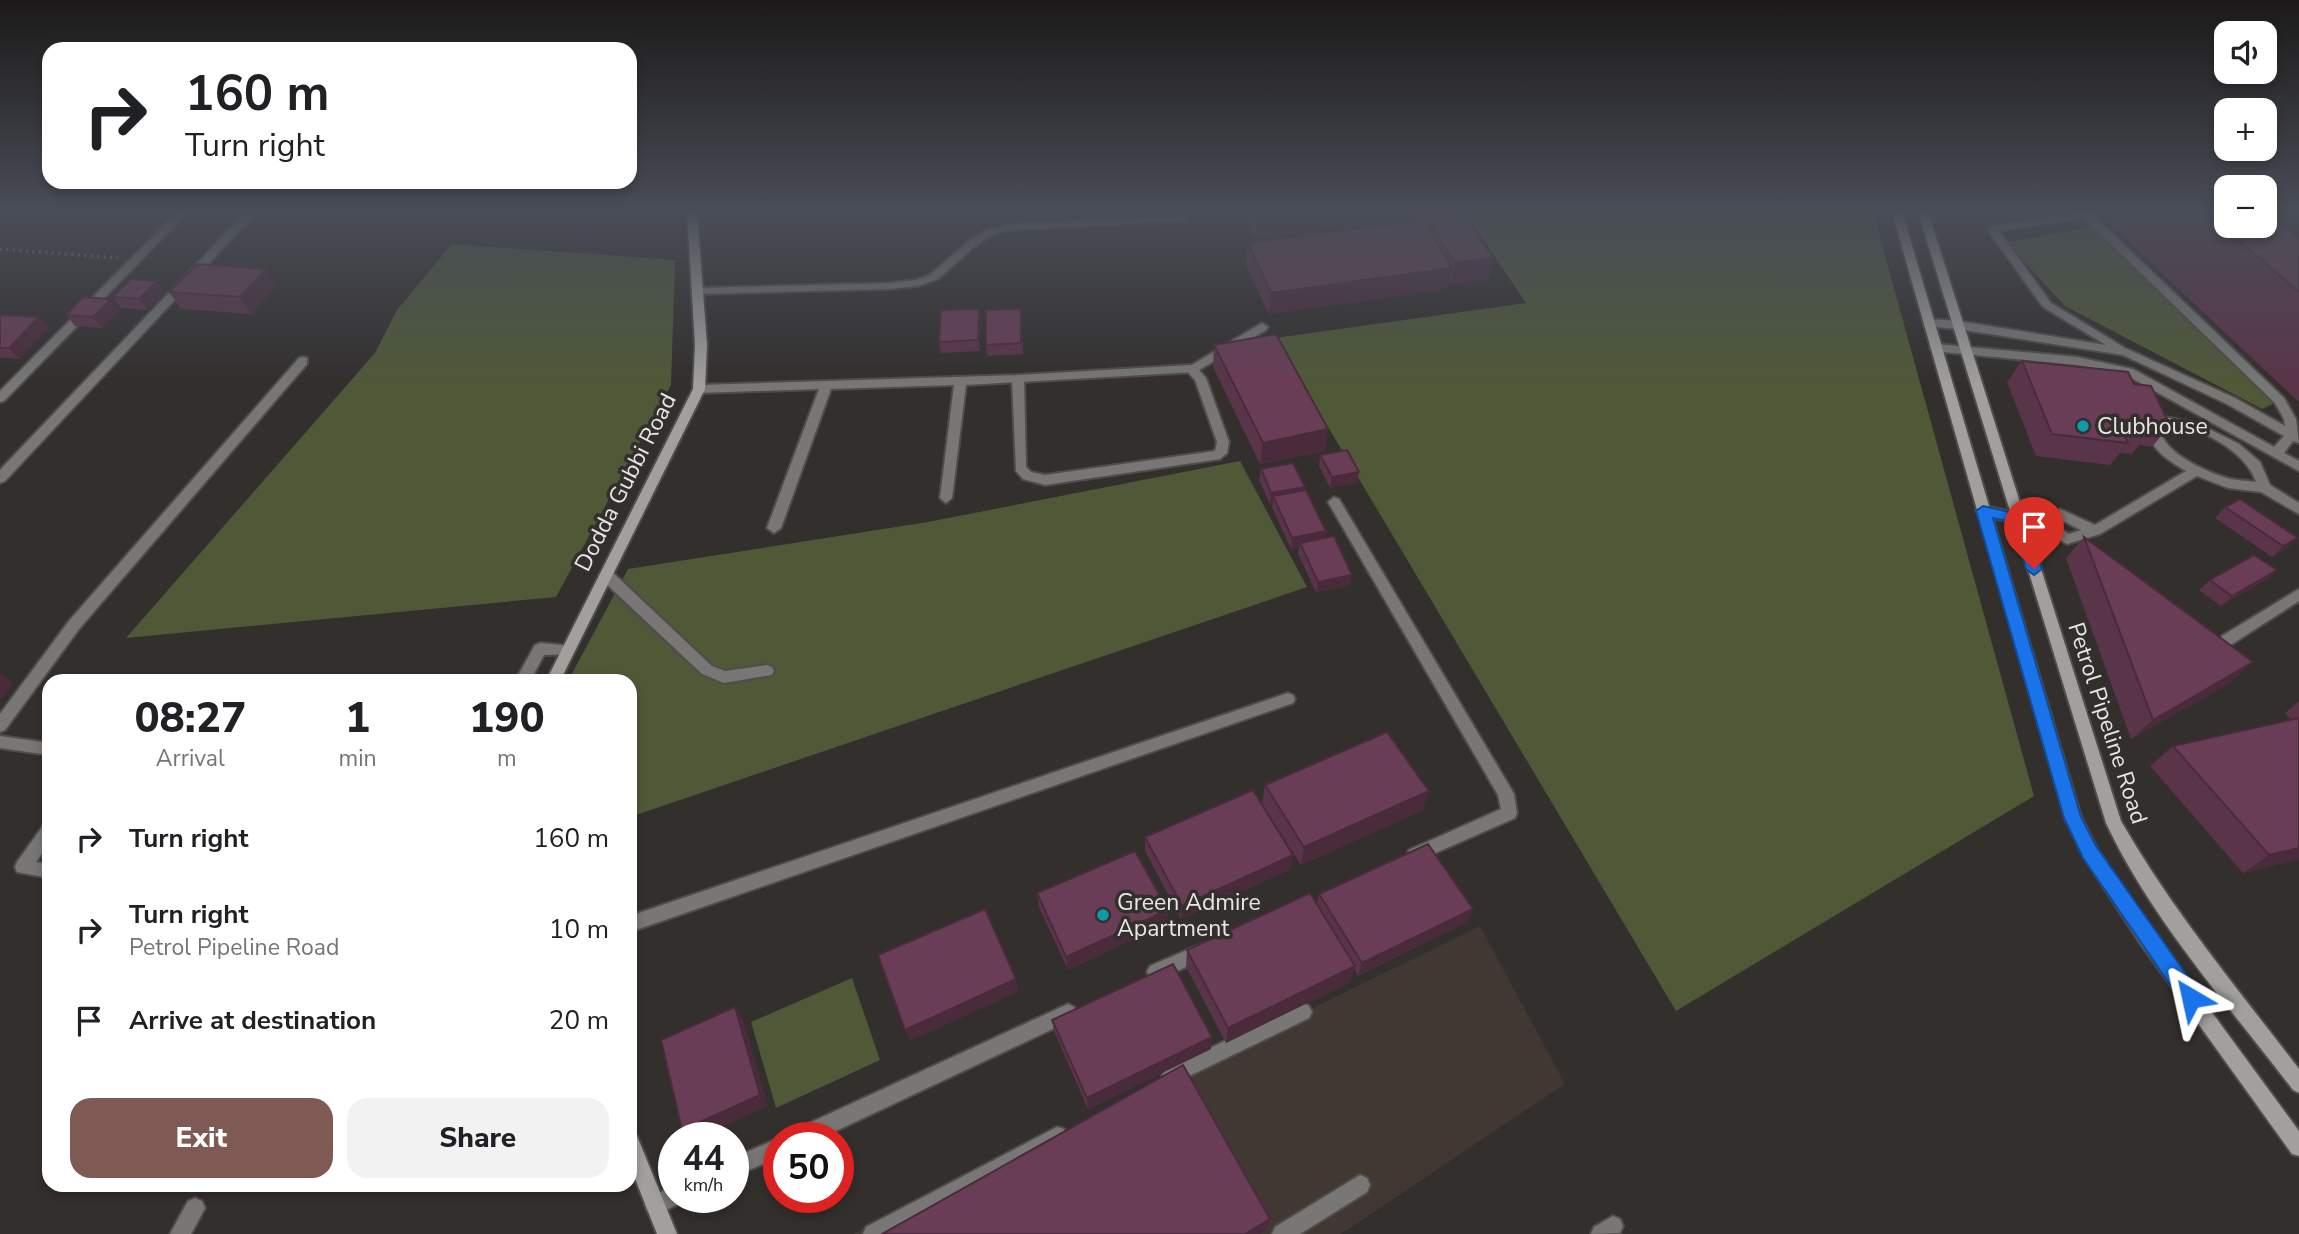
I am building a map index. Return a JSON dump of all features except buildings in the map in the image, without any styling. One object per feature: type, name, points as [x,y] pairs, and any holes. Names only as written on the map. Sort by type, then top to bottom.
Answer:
[{"type":"main road","name":"Dodda Gubbi Road","points":[[556,674],[699,389],[701,345],[696,270]]},
{"type":"main road","points":[[1913,270],[2073,818],[2090,852],[2144,934],[2299,1147]]},
{"type":"main road","name":"Petrol Pipeline Road","points":[[1941,270],[2114,823],[2182,928],[2299,1084]]},
{"type":"main road","points":[[637,1160],[667,1234]]},
{"type":"street","points":[[0,398],[127,270]]},
{"type":"street","points":[[0,478],[197,270]]},
{"type":"street","points":[[698,290],[889,286],[918,283],[934,277],[942,270]]},
{"type":"street","points":[[2021,270],[2047,305],[2126,352],[2231,401],[2295,437]]},
{"type":"street","points":[[2144,270],[2280,401],[2290,419],[2295,437]]},
{"type":"street","points":[[1928,323],[1958,325],[2126,352]]},
{"type":"street","points":[[699,389],[1018,379],[1191,369],[1262,327]]},
{"type":"street","points":[[1936,348],[2077,361],[2129,372],[2299,467]]},
{"type":"street","points":[[0,726],[74,625],[303,361]]},
{"type":"street","points":[[1018,379],[1020,468],[1027,476],[1045,480],[1222,453],[1223,442],[1200,378],[1191,369]]},
{"type":"street","points":[[946,499],[960,381]]},
{"type":"street","points":[[774,528],[826,385]]},
{"type":"street","points":[[2264,488],[2253,462],[2242,453],[2193,424],[2171,419],[2155,422],[2152,428],[2160,446],[2197,470],[2229,483],[2264,488],[2299,509]]},
{"type":"street","points":[[2276,453],[2295,437]]},
{"type":"street","points":[[1983,511],[2038,522],[2067,539],[2095,531],[2197,470]]},
{"type":"street","points":[[1334,502],[1506,794],[1508,813],[1395,864]]},
{"type":"street","points":[[606,575],[706,670],[724,677],[767,671]]},
{"type":"street","points":[[2227,640],[2299,594]]},
{"type":"street","points":[[526,674],[540,649],[568,650]]},
{"type":"street","points":[[637,922],[1288,699]]},
{"type":"street","points":[[0,743],[42,747]]},
{"type":"street","points":[[42,841],[23,867],[42,870]]},
{"type":"street","points":[[1144,977],[1219,943]]},
{"type":"street","points":[[833,1122],[1082,1006]]},
{"type":"street","points":[[1149,1088],[1303,1012]]},
{"type":"street","points":[[873,1234],[1077,1126]]},
{"type":"street","points":[[1282,1234],[1360,1185]]},
{"type":"street","points":[[180,1234],[195,1208]]},
{"type":"shaded area","points":[[1480,926],[1565,1084],[1341,1234],[853,1234]]},
{"type":"green space","points":[[431,270],[675,270],[671,385],[556,597],[126,638],[375,353],[397,310]]},
{"type":"green space","points":[[1504,270],[1889,270],[2034,796],[1676,1011],[1275,338],[1526,303]]},
{"type":"green space","points":[[2031,270],[2141,270],[2275,403],[2262,409],[2065,306]]},
{"type":"green space","points":[[1240,461],[1307,587],[637,815],[637,674],[572,674],[628,569],[928,522]]},
{"type":"green space","points":[[852,978],[880,1060],[776,1108],[751,1022]]},
{"type":"place","name":"Clubhouse","points":[[2083,426]]},
{"type":"place","name":"Green Admire Apartment","points":[[1103,915]]},
{"type":"route","points":[[2034,569],[2018,518],[1983,511],[2073,818],[2090,852],[2144,934],[2191,998]]}]
